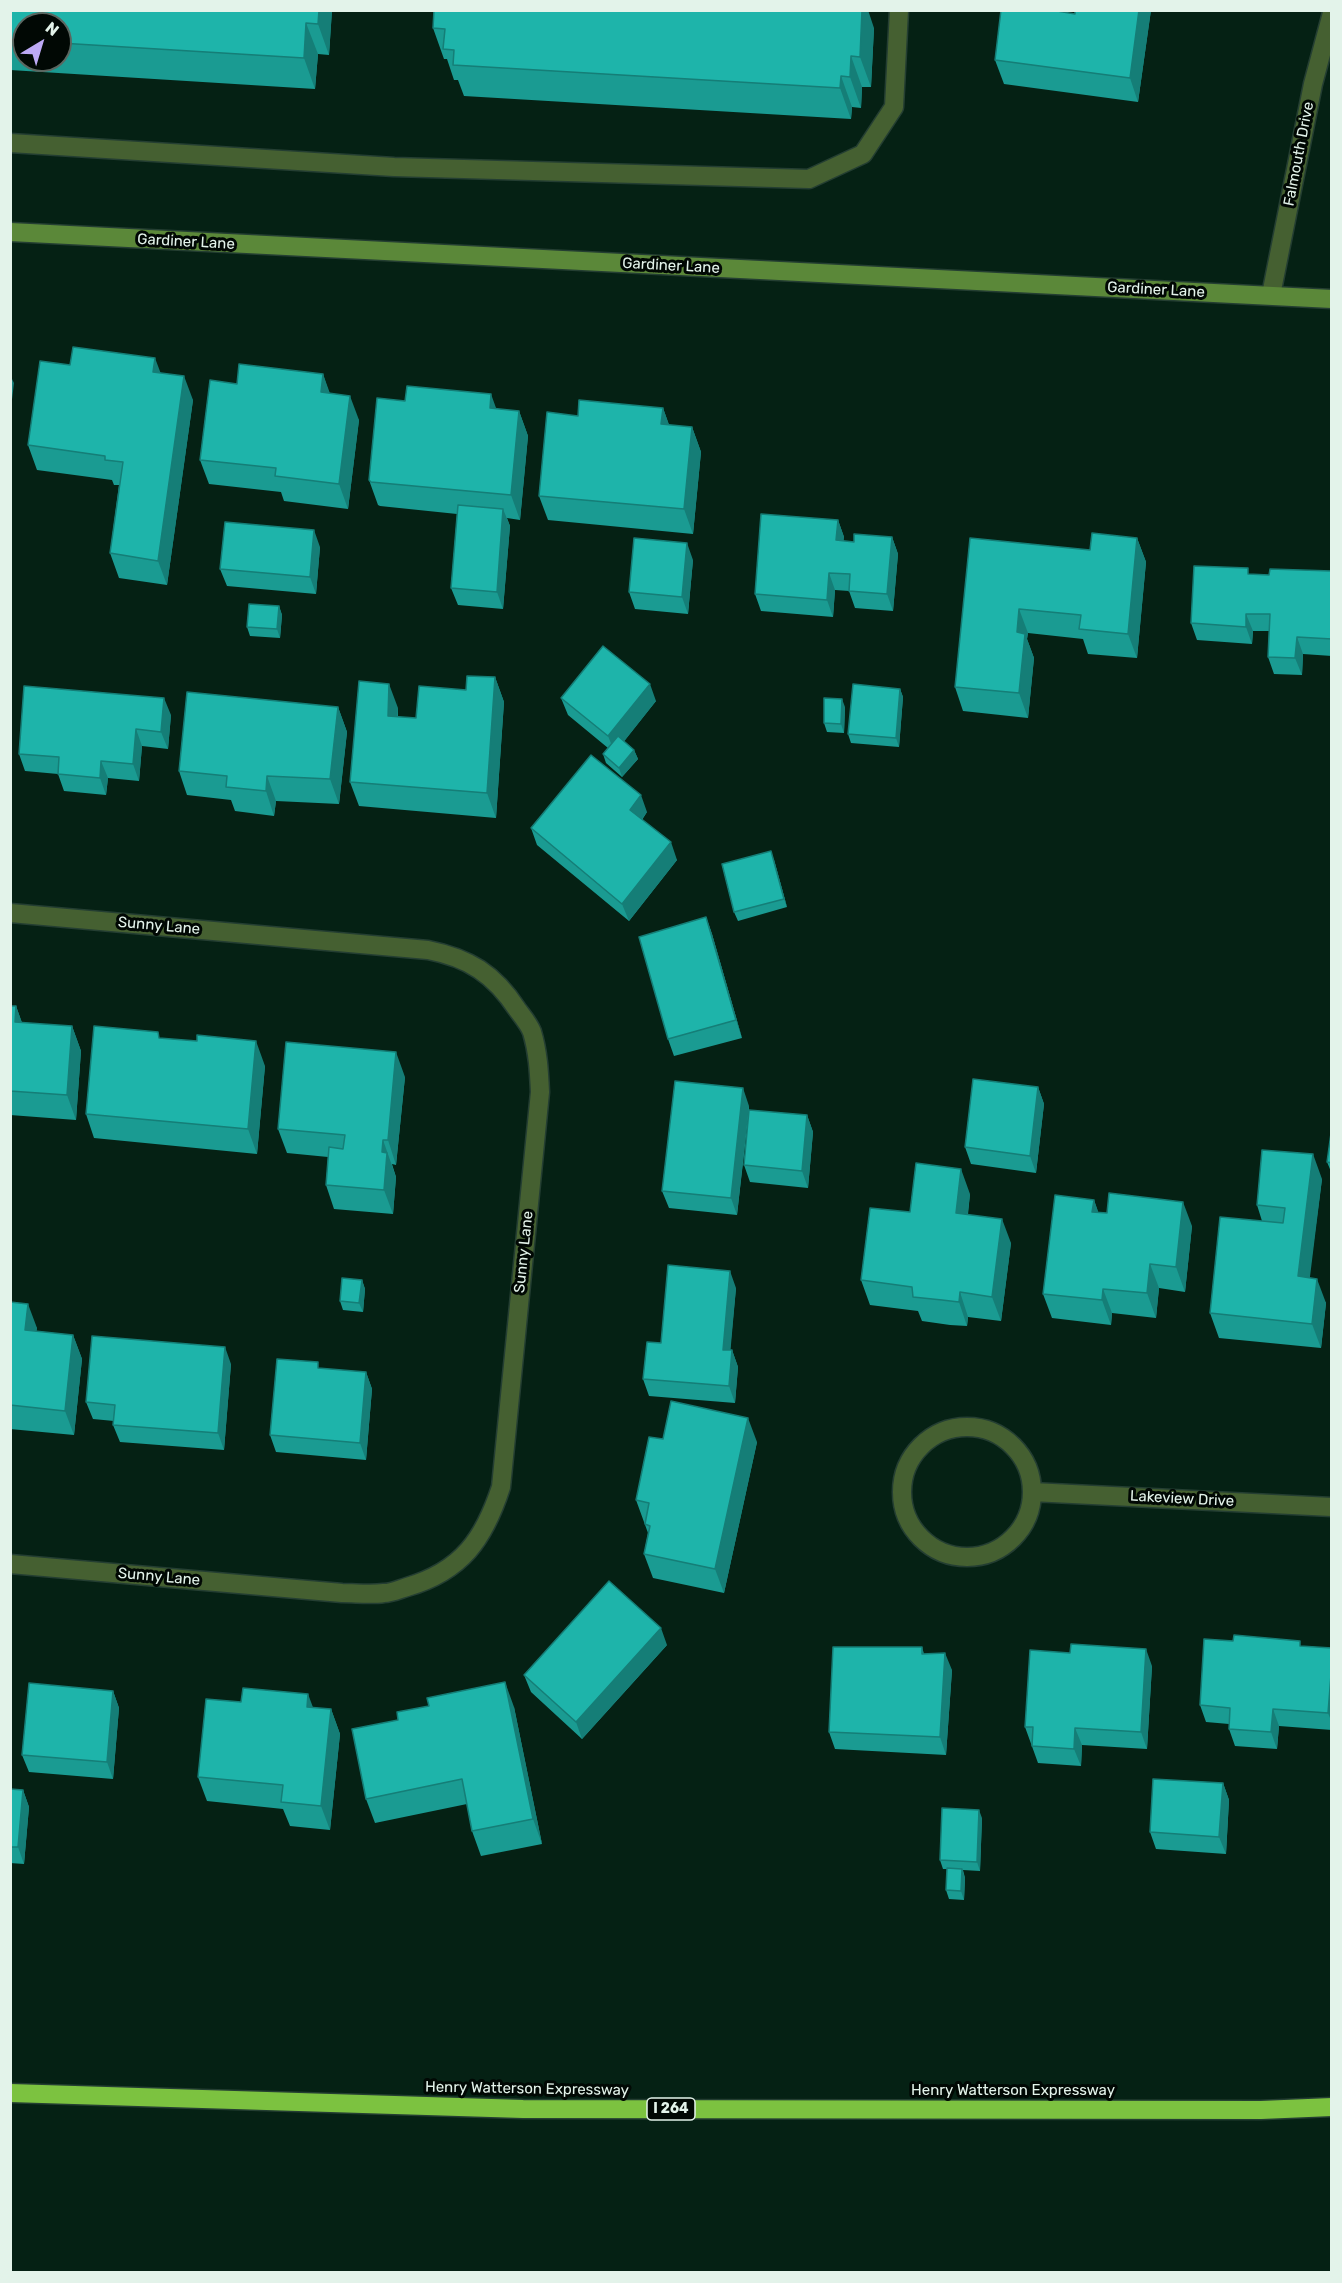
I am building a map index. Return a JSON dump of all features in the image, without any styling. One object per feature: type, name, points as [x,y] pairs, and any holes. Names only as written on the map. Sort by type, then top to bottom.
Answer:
[{"type":"highway","name":"Henry Watterson Expressway","points":[[10,2093],[535,2109],[1261,2110],[1332,2107]]},
{"type":"main road","name":"Gardiner Lane","points":[[10,232],[1332,299]]},
{"type":"street","points":[[10,143],[394,167],[809,179],[863,154],[894,107],[899,10]]},
{"type":"street","name":"Falmouth Drive","points":[[1271,295],[1313,84],[1332,13]]},
{"type":"street","name":"Sunny Lane","points":[[10,913],[428,950],[450,954],[479,968],[504,988],[531,1030],[539,1060],[540,1092],[501,1486],[491,1517],[474,1544],[454,1565],[429,1581],[386,1593],[375,1593],[330,1592],[10,1564]]},
{"type":"street","points":[[958,1427],[980,1429],[1000,1437],[1017,1450],[1028,1470],[1032,1492],[1029,1512],[1019,1531],[1004,1546],[985,1555],[964,1557],[943,1553],[925,1542],[911,1527],[903,1507],[901,1487],[907,1466],[919,1447],[937,1434],[958,1427]]},
{"type":"street","name":"Lakeview Drive","points":[[1032,1492],[1332,1507]]},
{"type":"building","points":[[10,10],[319,10],[318,24],[306,23],[304,58],[72,44],[72,12],[12,12],[12,40],[10,40]]},
{"type":"building","points":[[434,10],[862,10],[860,57],[851,56],[850,77],[841,76],[840,88],[453,65],[454,50],[443,49],[445,29],[433,28]]},
{"type":"building","points":[[1001,10],[1051,10],[1075,14],[1075,10],[1139,10],[1130,78],[995,60]]},
{"type":"building","points":[[73,347],[155,358],[153,372],[184,376],[158,561],[110,553],[123,462],[105,460],[105,456],[28,445],[40,361],[70,365]]},
{"type":"building","points":[[239,364],[323,374],[321,392],[350,396],[339,484],[275,476],[276,468],[200,460],[210,380],[237,384]]},
{"type":"building","points":[[407,386],[491,394],[490,408],[519,411],[511,495],[369,480],[377,398],[405,401]]},
{"type":"building","points":[[579,400],[663,408],[661,424],[692,427],[684,509],[539,496],[547,412],[578,416]]},
{"type":"building","points":[[458,505],[503,509],[497,592],[451,588]]},
{"type":"building","points":[[761,514],[838,520],[836,540],[854,542],[854,534],[892,537],[887,594],[849,591],[850,574],[829,573],[827,600],[755,594]]},
{"type":"building","points":[[225,522],[314,530],[310,577],[220,569]]},
{"type":"building","points":[[1092,533],[1137,538],[1128,634],[1079,629],[1081,615],[1019,609],[1017,632],[1025,634],[1019,693],[955,687],[970,538],[1090,550]]},
{"type":"building","points":[[634,538],[687,543],[682,597],[629,592]]},
{"type":"building","points":[[1194,566],[1248,568],[1248,574],[1269,575],[1270,569],[1332,571],[1332,639],[1297,637],[1295,658],[1268,657],[1270,614],[1246,614],[1246,627],[1191,623]]},
{"type":"building","points":[[249,604],[279,606],[277,629],[247,627]]},
{"type":"building","points":[[603,646],[650,684],[608,736],[561,698]]},
{"type":"building","points":[[467,676],[495,677],[487,793],[350,782],[359,681],[389,684],[388,716],[416,718],[419,686],[466,690]]},
{"type":"building","points":[[853,684],[900,689],[896,738],[848,734]]},
{"type":"building","points":[[24,686],[164,698],[161,732],[136,729],[133,764],[101,761],[100,778],[58,774],[59,757],[19,754]]},
{"type":"building","points":[[187,692],[338,707],[330,779],[267,776],[266,791],[226,787],[227,776],[179,771]]},
{"type":"building","points":[[824,698],[842,699],[841,724],[824,723]]},
{"type":"building","points":[[618,736],[634,750],[619,768],[603,754]]},
{"type":"building","points":[[591,755],[641,795],[630,810],[671,842],[622,904],[531,828]]},
{"type":"building","points":[[771,851],[784,899],[734,912],[722,864]]},
{"type":"building","points":[[706,917],[736,1020],[668,1039],[639,937]]},
{"type":"building","points":[[10,1006],[16,1006],[15,1022],[72,1026],[67,1095],[10,1091]]},
{"type":"building","points":[[94,1026],[158,1032],[159,1038],[197,1041],[197,1035],[256,1041],[248,1129],[86,1114]]},
{"type":"building","points":[[286,1042],[396,1052],[388,1140],[383,1140],[382,1152],[387,1153],[384,1190],[326,1185],[329,1147],[343,1149],[345,1135],[278,1129]]},
{"type":"building","points":[[973,1079],[1038,1087],[1030,1156],[965,1147]]},
{"type":"building","points":[[675,1081],[743,1088],[731,1198],[662,1191]]},
{"type":"building","points":[[749,1110],[807,1115],[802,1171],[744,1165]]},
{"type":"building","points":[[1332,1126],[1332,1163],[1327,1162]]},
{"type":"building","points":[[1262,1150],[1313,1154],[1298,1276],[1317,1279],[1312,1324],[1210,1313],[1220,1217],[1283,1223],[1285,1208],[1257,1205]]},
{"type":"building","points":[[916,1163],[961,1169],[956,1213],[1002,1219],[992,1297],[960,1292],[959,1302],[913,1297],[912,1287],[861,1280],[870,1208],[910,1212]]},
{"type":"building","points":[[1109,1193],[1183,1202],[1176,1267],[1150,1264],[1147,1293],[1103,1289],[1102,1300],[1043,1294],[1055,1195],[1094,1200],[1092,1212],[1107,1213]]},
{"type":"building","points":[[668,1265],[730,1271],[723,1350],[732,1350],[729,1386],[643,1379],[647,1342],[661,1343]]},
{"type":"building","points":[[342,1278],[362,1280],[359,1303],[340,1301]]},
{"type":"building","points":[[10,1302],[28,1304],[25,1330],[73,1335],[65,1411],[10,1405]]},
{"type":"building","points":[[92,1336],[225,1347],[218,1433],[113,1425],[115,1405],[86,1402]]},
{"type":"building","points":[[277,1359],[318,1362],[318,1368],[366,1372],[360,1443],[270,1435]]},
{"type":"building","points":[[671,1401],[748,1418],[715,1569],[644,1554],[650,1526],[645,1524],[649,1503],[636,1500],[649,1437],[663,1439]]},
{"type":"building","points":[[609,1581],[661,1628],[576,1722],[524,1675]]},
{"type":"building","points":[[1234,1635],[1300,1641],[1300,1646],[1332,1648],[1328,1713],[1273,1709],[1271,1732],[1229,1729],[1230,1708],[1200,1705],[1204,1639],[1233,1641]]},
{"type":"building","points":[[1071,1644],[1146,1649],[1141,1732],[1075,1728],[1074,1749],[1032,1746],[1033,1727],[1025,1727],[1030,1650],[1070,1653]]},
{"type":"building","points":[[833,1647],[922,1647],[922,1654],[945,1653],[940,1737],[829,1732]]},
{"type":"building","points":[[505,1682],[533,1819],[472,1831],[462,1779],[366,1799],[352,1729],[398,1720],[397,1712],[429,1706],[427,1698]]},
{"type":"building","points":[[29,1683],[113,1691],[107,1762],[22,1755]]},
{"type":"building","points":[[243,1688],[308,1694],[307,1707],[331,1709],[321,1806],[281,1802],[283,1785],[198,1777],[206,1699],[241,1702]]},
{"type":"building","points":[[1153,1779],[1223,1783],[1219,1837],[1150,1832]]},
{"type":"building","points":[[10,1789],[23,1790],[18,1847],[10,1847]]},
{"type":"building","points":[[942,1808],[979,1810],[977,1862],[940,1860]]},
{"type":"building","points":[[947,1868],[962,1869],[961,1891],[946,1890]]}]
